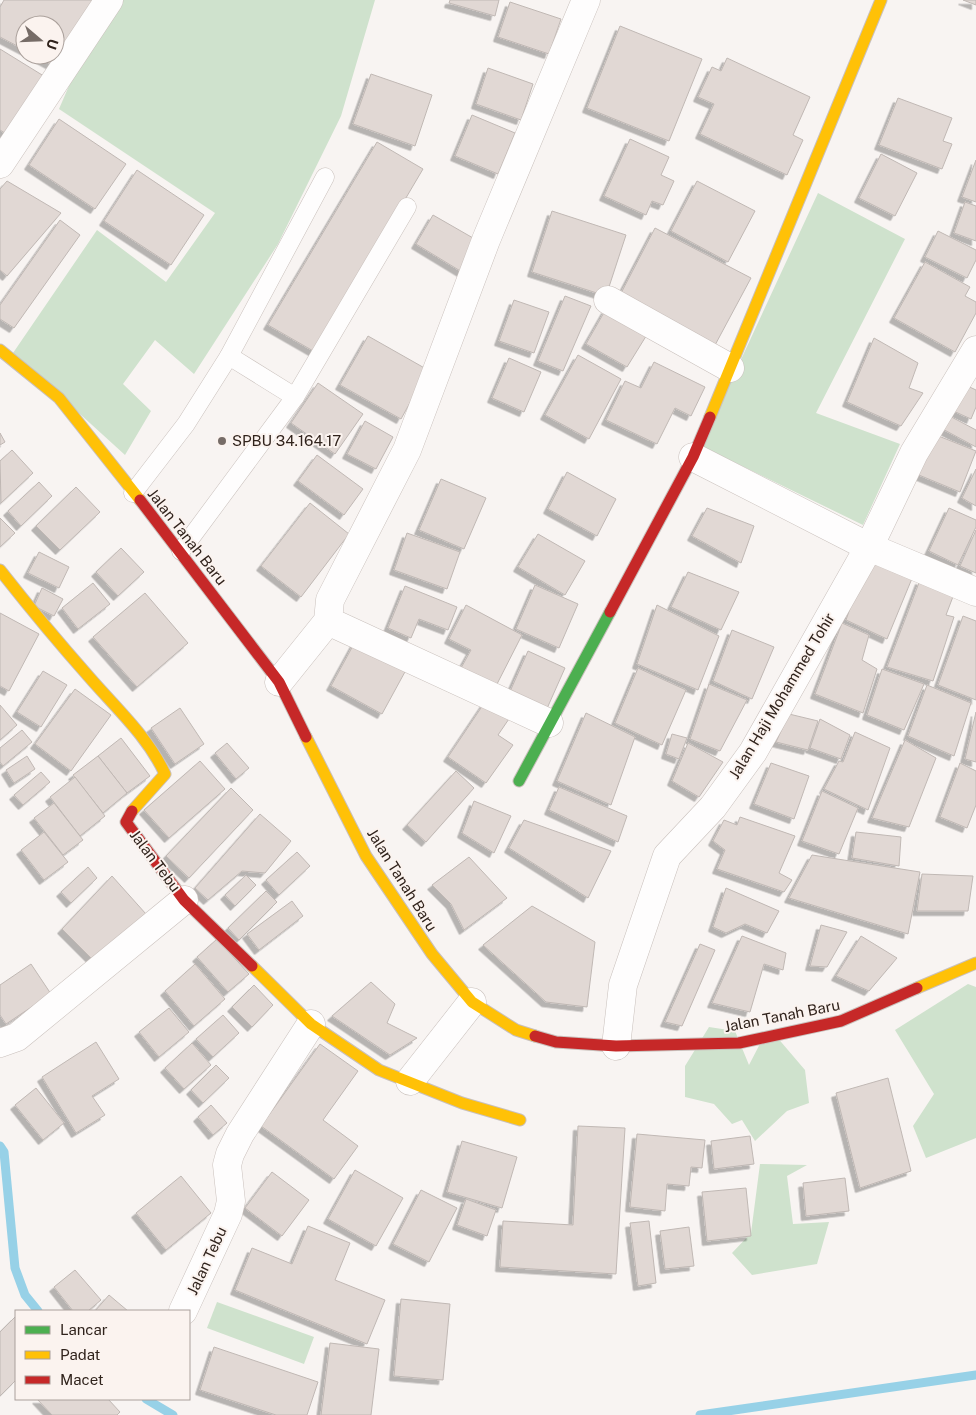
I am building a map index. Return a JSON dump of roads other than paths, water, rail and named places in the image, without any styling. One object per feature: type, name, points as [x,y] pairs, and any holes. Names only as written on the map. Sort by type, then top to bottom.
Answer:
[{"type":"street","points":[[0,164],[110,0]]},
{"type":"street","points":[[279,682],[328,621],[330,600],[407,450],[486,240],[586,0]]},
{"type":"street","points":[[519,781],[693,457],[880,0]]},
{"type":"street","points":[[608,300],[730,368]]},
{"type":"street","name":"Jalan Tanah Baru","points":[[0,350],[58,398],[181,552],[279,682],[366,856],[432,954],[466,1010],[516,1030],[556,1042],[616,1046],[738,1043],[842,1022],[976,963]]},
{"type":"street","name":"Jalan Haji Mohammed Tohir","points":[[616,1046],[623,985],[666,856],[713,807],[752,752],[869,547],[914,454],[976,350]]},
{"type":"street","points":[[693,457],[869,547],[976,592]]},
{"type":"street","name":"Jalan Tebu","points":[[0,570],[30,612],[120,712],[160,761],[165,774],[159,786],[128,814],[126,822],[184,900],[311,1024],[379,1070],[462,1103],[520,1120]]},
{"type":"street","points":[[328,621],[550,723]]},
{"type":"street","points":[[0,1043],[17,1037],[184,900]]},
{"type":"street","points":[[410,1082],[466,1010]]},
{"type":"street","name":"Jalan Tebu","points":[[183,1310],[228,1214],[231,1202],[227,1164],[230,1154],[240,1134],[311,1024]]},
{"type":"lane","points":[[133,493],[186,424],[229,356],[326,176]]},
{"type":"lane","points":[[181,552],[295,398],[406,206]]},
{"type":"lane","points":[[229,356],[295,398]]},
{"type":"waterway","points":[[0,1146],[4,1152],[15,1268],[25,1295],[37,1310]]},
{"type":"waterway","points":[[700,1415],[976,1375]]},
{"type":"waterway","points":[[148,1400],[173,1415]]},
{"type":"place","name":"SPBU 34.164.17","points":[[222,441]]}]
